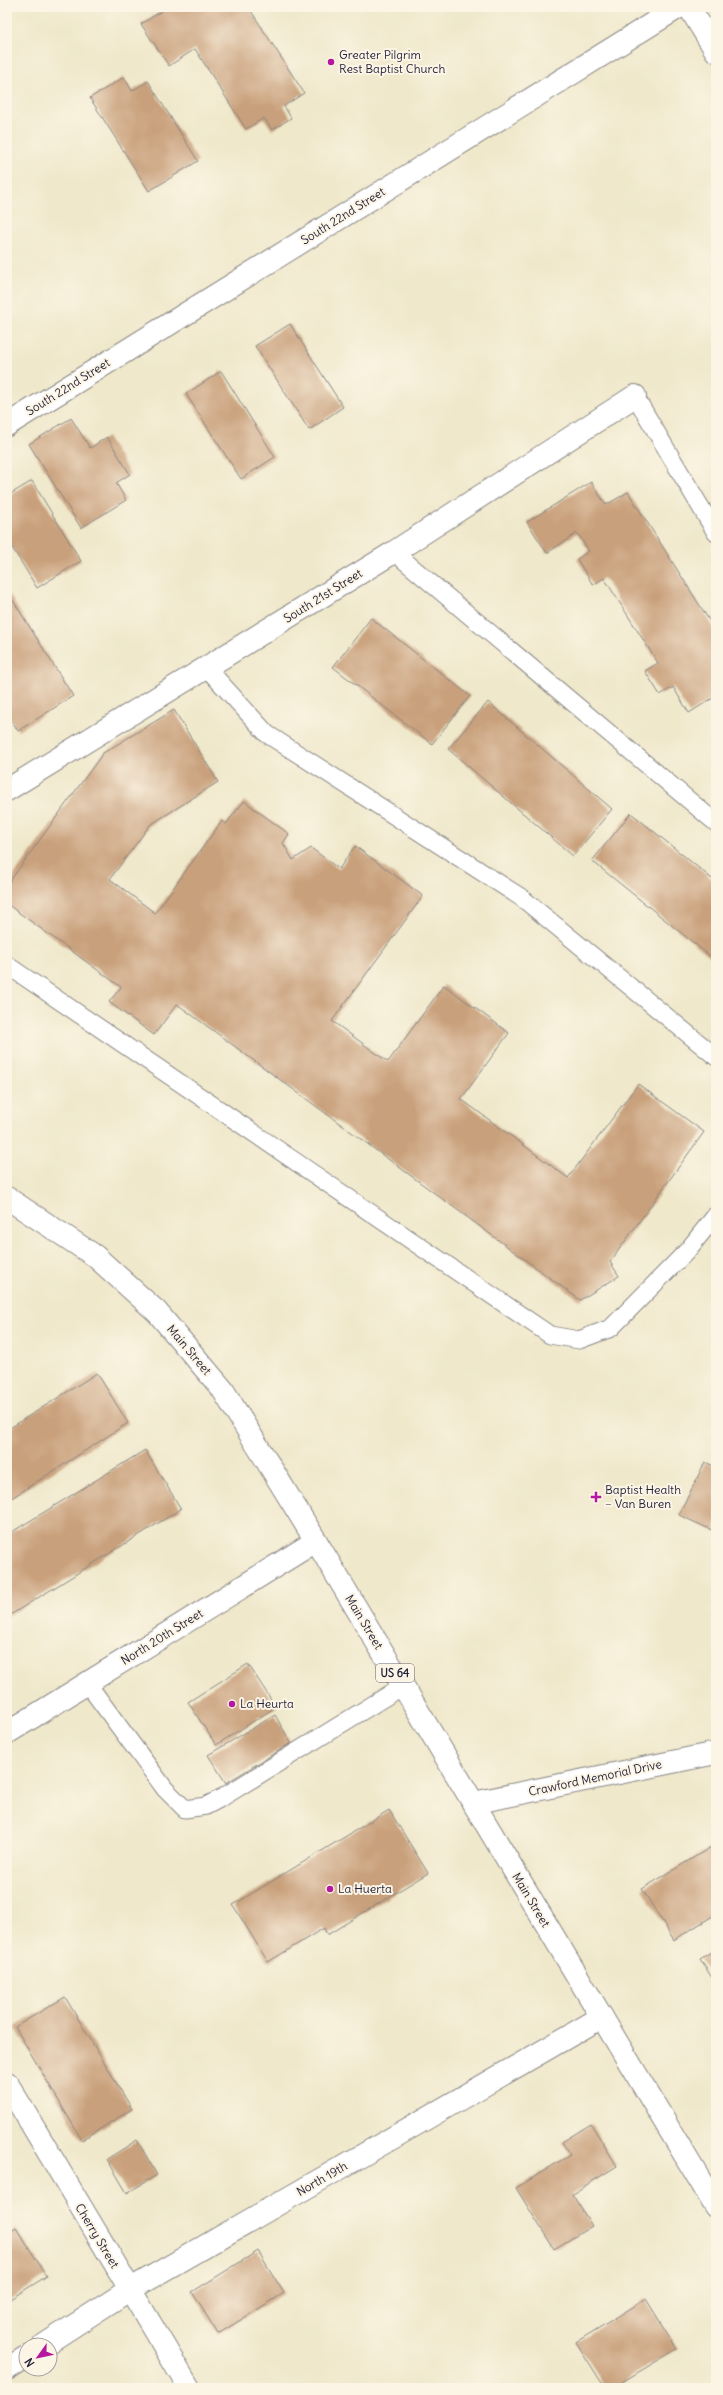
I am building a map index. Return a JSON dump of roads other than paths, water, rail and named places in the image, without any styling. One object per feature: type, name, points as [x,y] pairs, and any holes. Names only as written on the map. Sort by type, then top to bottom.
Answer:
[{"type":"street","name":"South 22nd Street","points":[[7,426],[679,7]]},
{"type":"street","points":[[689,7],[716,51]]},
{"type":"street","name":"South 21st Street","points":[[7,790],[394,552],[635,396]]},
{"type":"street","name":"Main Street","points":[[7,1198],[95,1256],[157,1312],[223,1390],[316,1541],[716,2207]]},
{"type":"street","name":"North 20th Street","points":[[7,1733],[316,1541]]},
{"type":"street","name":"Crawford Memorial Drive","points":[[473,1803],[716,1753]]},
{"type":"street","name":"North 19th","points":[[56,2337],[129,2290],[602,2017]]},
{"type":"street","name":"Cherry Street","points":[[7,2083],[188,2388]]},
{"type":"street","points":[[7,2369],[18,2362]]},
{"type":"lane","points":[[635,396],[716,533]]},
{"type":"lane","points":[[394,552],[716,823]]},
{"type":"lane","points":[[206,667],[267,734],[522,898],[716,1057]]},
{"type":"lane","points":[[7,965],[550,1335],[579,1340],[611,1328],[687,1251],[716,1215]]},
{"type":"lane","points":[[87,1683],[165,1789],[185,1809],[206,1806],[223,1797],[403,1686]]},
{"type":"place","name":"Greater Pilgrim Rest Baptist Church","points":[[331,62]]},
{"type":"place","name":"Baptist Health – Van Buren","points":[[596,1497]]},
{"type":"place","name":"La Heurta","points":[[232,1704]]},
{"type":"place","name":"La Huerta","points":[[330,1889]]}]
